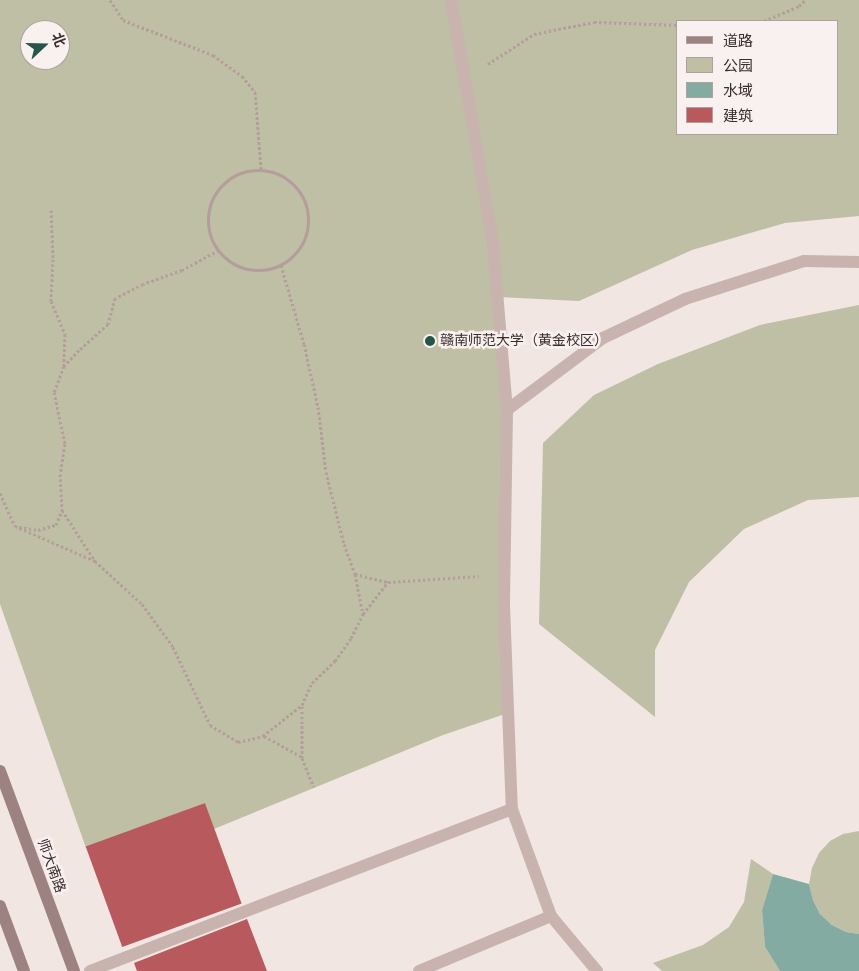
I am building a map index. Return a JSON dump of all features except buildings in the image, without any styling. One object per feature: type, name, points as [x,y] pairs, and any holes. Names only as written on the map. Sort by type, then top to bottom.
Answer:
[{"type":"main road","name":"师大南路","points":[[0,771],[74,971]]},
{"type":"main road","points":[[0,906],[24,971]]},
{"type":"street","points":[[451,0],[493,244],[507,410],[504,575],[512,809],[551,916],[597,971]]},
{"type":"street","points":[[507,410],[603,338],[684,299],[804,261],[859,262]]},
{"type":"street","points":[[90,971],[512,809]]},
{"type":"street","points":[[419,971],[551,916]]},
{"type":"path","points":[[110,0],[123,20],[213,55],[242,76],[255,92],[261,169]]},
{"type":"path","points":[[766,20],[799,6],[805,0]]},
{"type":"path","points":[[465,79],[534,34],[594,22],[676,25]]},
{"type":"path","points":[[261,169],[276,172],[290,180],[301,193],[307,208],[309,223],[304,240],[295,255],[281,265],[264,270],[247,269],[231,263],[219,250],[210,235],[208,218],[210,202],[218,188],[230,177],[245,170],[261,169]]},
{"type":"path","points":[[15,526],[38,530],[56,525],[62,510],[60,474],[65,444],[54,392],[64,366],[65,334],[51,301],[53,259],[51,210]]},
{"type":"path","points":[[64,366],[108,324],[115,298],[143,284],[182,270],[219,250]]},
{"type":"path","points":[[281,265],[306,353],[318,407],[326,472],[344,544],[355,574],[363,614]]},
{"type":"path","points":[[0,493],[15,526],[95,561]]},
{"type":"path","points":[[62,510],[95,561],[142,604],[173,647],[210,725],[238,742],[263,736],[302,705]]},
{"type":"path","points":[[355,574],[388,582],[504,575]]},
{"type":"path","points":[[314,787],[302,758],[302,705],[312,683],[335,660],[351,638],[363,614],[388,582]]},
{"type":"path","points":[[263,736],[302,758]]},
{"type":"green space","points":[[0,0],[859,0],[859,216],[785,223],[692,250],[579,301],[498,297],[507,410],[508,713],[443,735],[214,829],[205,803],[86,848],[0,604]]},
{"type":"green space","points":[[859,305],[859,497],[808,500],[744,529],[689,582],[655,650],[655,717],[539,624],[543,443],[594,395],[658,364],[760,325]]},
{"type":"green space","points":[[859,831],[859,934],[846,932],[832,925],[820,914],[813,900],[809,884],[812,868],[819,853],[830,841],[843,834]]},
{"type":"green space","points":[[751,859],[773,874],[762,910],[765,947],[780,971],[662,971],[653,963],[703,945],[729,927],[744,902]]},
{"type":"water","points":[[773,874],[809,884],[813,900],[820,914],[832,925],[846,932],[859,934],[859,971],[780,971],[765,947],[762,910]]},
{"type":"place","name":"赣南师范大学（黄金校区）","points":[[430,341]]}]
